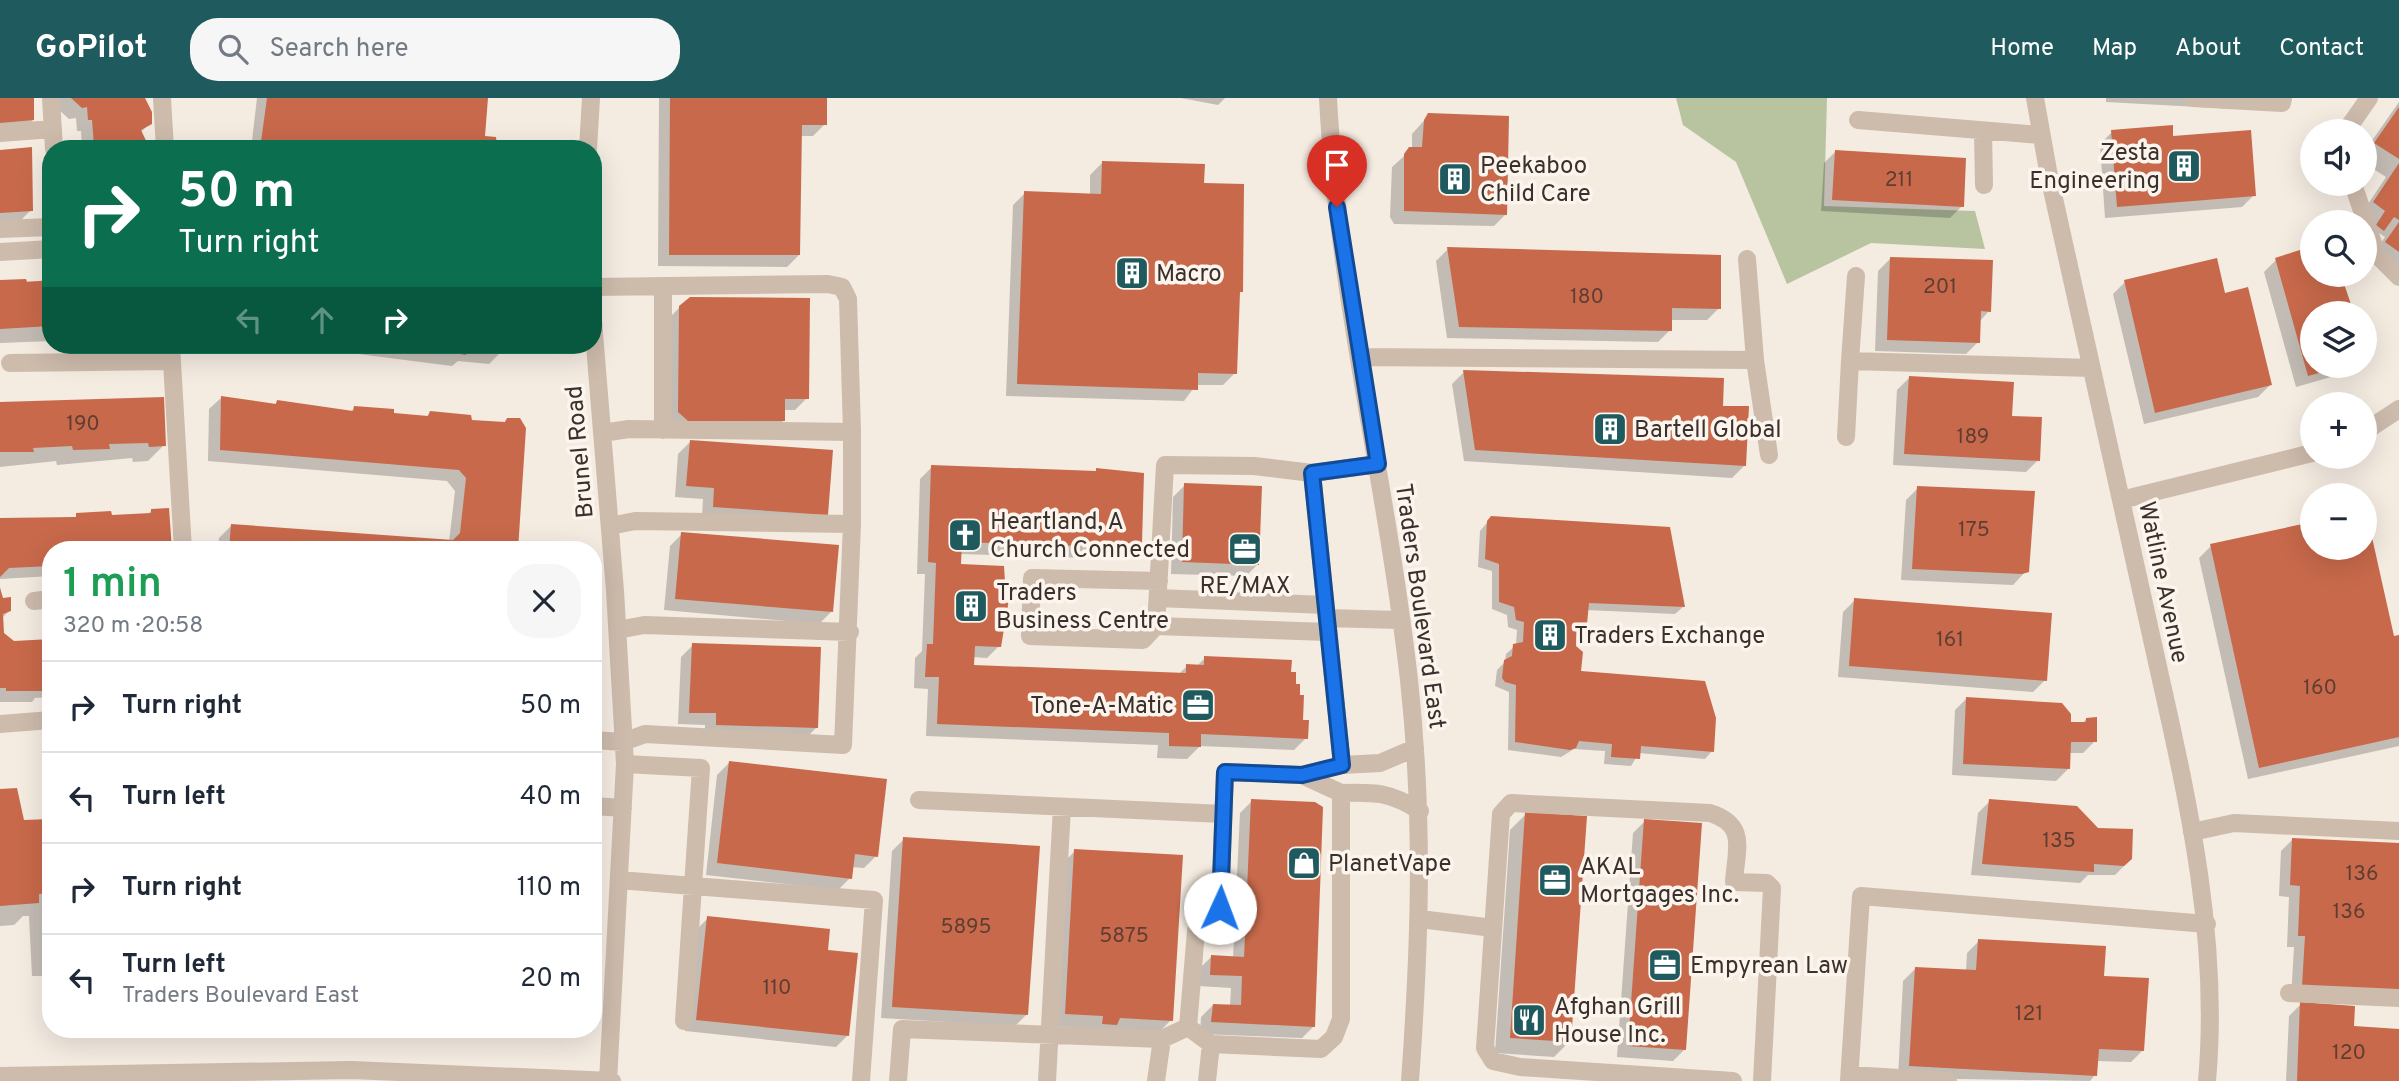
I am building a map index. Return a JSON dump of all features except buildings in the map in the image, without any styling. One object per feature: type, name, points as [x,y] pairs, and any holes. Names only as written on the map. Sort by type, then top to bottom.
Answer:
[{"type":"street","points":[[51,98],[54,140]]},
{"type":"street","points":[[162,98],[164,140]]},
{"type":"street","points":[[589,140],[592,98]]},
{"type":"street","name":"Traders Boulevard East","points":[[1328,98],[1337,207],[1378,464],[1415,748],[1420,811],[1420,919],[1410,1081]]},
{"type":"street","name":"Watline Avenue","points":[[2035,98],[2192,832],[2207,924],[2207,1081]]},
{"type":"street","points":[[2193,98],[2283,103],[2283,98]]},
{"type":"street","points":[[2354,119],[2369,98]]},
{"type":"street","points":[[1858,120],[2041,135]]},
{"type":"street","points":[[0,133],[53,130]]},
{"type":"street","points":[[1983,131],[1984,185]]},
{"type":"street","points":[[2357,196],[2377,255],[2399,276]]},
{"type":"street","points":[[0,229],[42,227]]},
{"type":"street","points":[[0,252],[42,250]]},
{"type":"street","points":[[1747,259],[1755,360],[1769,456]]},
{"type":"street","points":[[1846,437],[1856,276]]},
{"type":"street","points":[[663,286],[663,429]]},
{"type":"street","points":[[602,287],[842,286],[848,299],[852,432],[850,632],[843,745],[645,734],[623,742],[602,741]]},
{"type":"street","points":[[10,363],[155,354]]},
{"type":"street","points":[[171,354],[182,541]]},
{"type":"street","name":"Brunel Road","points":[[596,354],[618,630],[625,764],[609,1081]]},
{"type":"street","points":[[1359,357],[1755,360]]},
{"type":"street","points":[[1850,361],[2091,368]]},
{"type":"street","points":[[2377,423],[2399,409]]},
{"type":"street","points":[[602,433],[629,429],[852,432]]},
{"type":"street","points":[[2121,500],[2300,456]]},
{"type":"street","points":[[1327,618],[1158,589],[1032,578],[1030,636],[1143,640],[1156,626],[1158,589],[1165,465],[1254,466],[1312,473],[1378,464]]},
{"type":"street","points":[[1312,473],[1342,765]]},
{"type":"street","points":[[610,526],[635,521],[852,524]]},
{"type":"street","points":[[1156,626],[1327,618],[1400,620]]},
{"type":"street","points":[[618,630],[644,625],[850,632]]},
{"type":"street","points":[[0,724],[42,721]]},
{"type":"street","points":[[1188,1027],[1196,931],[1219,932],[1225,772],[1302,775],[1342,765],[1380,763],[1415,748]]},
{"type":"street","points":[[625,764],[701,768],[684,1021]]},
{"type":"street","points":[[1302,775],[1341,793],[1377,792],[1397,796],[1420,811]]},
{"type":"street","points":[[1188,1027],[1211,1044],[1321,1049],[1334,1037],[1341,1018],[1341,793]]},
{"type":"street","points":[[919,800],[1223,814]]},
{"type":"street","points":[[1722,1081],[1520,1066],[1493,1061],[1485,1048],[1500,814],[1511,803],[1710,813],[1729,819],[1738,832],[1734,882],[1767,883],[1772,888],[1762,1081]]},
{"type":"street","points":[[602,807],[623,808]]},
{"type":"street","points":[[1047,1081],[1062,807]]},
{"type":"street","points":[[2192,832],[2234,823],[2399,831]]},
{"type":"street","points":[[619,880],[874,900],[861,1081]]},
{"type":"street","points":[[1948,1081],[1850,1078],[1861,896],[2207,924]]},
{"type":"street","points":[[1420,919],[1493,928]]},
{"type":"street","points":[[2289,993],[2399,998]]},
{"type":"street","points":[[898,1081],[902,1029],[1162,1039],[1188,1027]]},
{"type":"street","points":[[1156,1081],[1162,1039]]},
{"type":"street","points":[[1206,1081],[1211,1044]]},
{"type":"street","points":[[0,1076],[351,1075],[609,1081]]},
{"type":"green space","points":[[1676,98],[1827,98],[1824,206],[1975,211],[1985,249],[1871,243],[1787,284],[1736,162],[1683,125]]},
{"type":"place","name":"Zesta Engineering","points":[[2184,166]]},
{"type":"place","name":"Peekaboo Child Care","points":[[1455,179]]},
{"type":"place","name":"Macro","points":[[1132,273]]},
{"type":"place","name":"Bartell Global","points":[[1610,429]]},
{"type":"place","name":"Heartland, A Church Connected","points":[[965,535]]},
{"type":"place","name":"RE/MAX","points":[[1245,549]]},
{"type":"place","name":"Traders Business Centre","points":[[971,606]]},
{"type":"place","name":"Traders Exchange","points":[[1550,635]]},
{"type":"place","name":"Tone-A-Matic","points":[[1198,705]]},
{"type":"place","name":"PlanetVape","points":[[1304,863]]},
{"type":"place","name":"AKAL Mortgages Inc.","points":[[1555,880]]},
{"type":"place","name":"Empyrean Law","points":[[1665,965]]},
{"type":"place","name":"Afghan Grill House Inc.","points":[[1529,1020]]},
{"type":"route","points":[[1220,908],[1225,772],[1302,775],[1342,765],[1312,473],[1378,464],[1337,207]]}]
